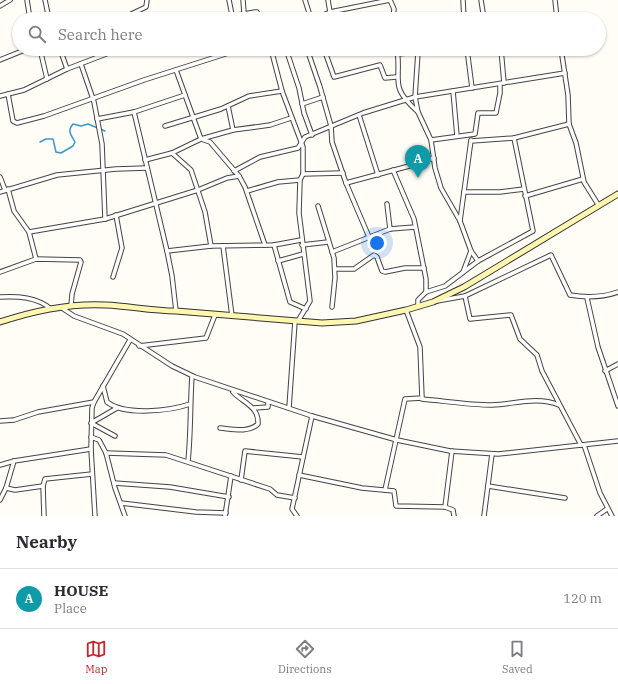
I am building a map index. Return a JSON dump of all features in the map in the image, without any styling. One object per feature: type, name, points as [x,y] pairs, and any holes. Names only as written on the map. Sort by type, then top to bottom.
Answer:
[{"type":"main road","points":[[0,322],[51,309],[104,304],[154,311],[176,311],[322,323],[356,321],[418,307],[433,302],[464,287],[618,194]]},
{"type":"street","points":[[0,6],[10,0]]},
{"type":"street","points":[[27,0],[29,12]]},
{"type":"street","points":[[45,0],[48,12]]},
{"type":"street","points":[[137,12],[146,7],[147,0]]},
{"type":"street","points":[[229,0],[231,12]]},
{"type":"street","points":[[243,0],[244,12]]},
{"type":"street","points":[[305,0],[309,12]]},
{"type":"street","points":[[328,0],[330,12],[390,0],[394,12]]},
{"type":"street","points":[[463,0],[464,12]]},
{"type":"street","points":[[481,0],[483,12]]},
{"type":"street","points":[[556,0],[557,12]]},
{"type":"street","points":[[0,60],[12,55]]},
{"type":"street","points":[[42,56],[47,79]]},
{"type":"street","points":[[63,56],[68,70]]},
{"type":"street","points":[[0,96],[19,92],[101,56]]},
{"type":"street","points":[[8,94],[13,121],[17,123],[44,116],[92,98],[219,56]]},
{"type":"street","points":[[273,56],[282,91],[302,144],[303,174],[300,180],[299,213],[310,302],[296,321],[289,408]]},
{"type":"street","points":[[288,56],[312,135]]},
{"type":"street","points":[[309,56],[331,126],[332,142],[346,183],[369,237]]},
{"type":"street","points":[[326,56],[334,77],[380,65],[385,78],[396,77]]},
{"type":"street","points":[[397,56],[396,77],[398,87],[405,101],[418,112]]},
{"type":"street","points":[[418,56],[415,97],[418,112],[431,140],[442,188],[460,221],[471,251],[478,261]]},
{"type":"street","points":[[468,56],[472,88]]},
{"type":"street","points":[[431,140],[472,134],[476,132],[478,113],[496,113],[502,83],[501,56]]},
{"type":"street","points":[[562,56],[568,95],[569,124],[576,143],[583,179],[599,206]]},
{"type":"street","points":[[81,64],[92,98],[102,144],[105,219]]},
{"type":"street","points":[[176,70],[201,139]]},
{"type":"street","points":[[234,171],[260,157],[289,151],[302,144],[305,137],[331,126],[359,115],[415,97],[564,73]]},
{"type":"street","points":[[165,126],[228,106],[249,96],[282,91]]},
{"type":"street","points":[[453,91],[457,136]]},
{"type":"street","points":[[97,119],[134,112],[185,95]]},
{"type":"street","points":[[302,104],[322,97]]},
{"type":"street","points":[[228,106],[233,130]]},
{"type":"street","points":[[134,112],[167,251],[173,280],[176,311]]},
{"type":"street","points":[[359,115],[378,175]]},
{"type":"street","points":[[145,160],[172,153],[201,139],[233,130],[264,126],[291,118]]},
{"type":"street","points":[[471,141],[514,138],[569,124]]},
{"type":"street","points":[[460,221],[472,134]]},
{"type":"street","points":[[418,307],[418,300],[426,292],[445,286],[478,261],[532,232],[514,138]]},
{"type":"street","points":[[201,139],[210,142],[239,176],[247,191],[266,245]]},
{"type":"street","points":[[172,153],[190,168],[198,190],[211,246]]},
{"type":"street","points":[[346,183],[434,158]]},
{"type":"street","points":[[0,192],[58,175],[147,168]]},
{"type":"street","points":[[393,170],[415,227],[427,283],[426,292]]},
{"type":"street","points":[[303,174],[343,174]]},
{"type":"street","points":[[29,232],[105,219],[198,190],[228,178],[239,176]]},
{"type":"street","points":[[0,177],[14,211],[29,232],[36,259]]},
{"type":"street","points":[[525,196],[583,179]]},
{"type":"street","points":[[247,191],[278,182],[300,180]]},
{"type":"street","points":[[464,192],[500,192],[524,189]]},
{"type":"street","points":[[387,204],[390,229]]},
{"type":"street","points":[[318,206],[332,252],[335,269],[332,307]]},
{"type":"street","points":[[113,277],[122,248],[116,215]]},
{"type":"street","points":[[332,252],[390,229],[415,227]]},
{"type":"street","points":[[167,251],[211,246],[274,245],[302,240]]},
{"type":"street","points":[[302,245],[328,242]]},
{"type":"street","points":[[274,245],[290,302],[306,309]]},
{"type":"street","points":[[223,246],[232,316]]},
{"type":"street","points":[[463,272],[471,251]]},
{"type":"street","points":[[278,261],[303,254]]},
{"type":"street","points":[[433,302],[465,296],[551,255],[567,292],[570,295],[587,298],[608,296],[618,292]]},
{"type":"street","points":[[335,269],[354,268],[374,256],[377,257],[384,272],[405,268],[424,268]]},
{"type":"street","points":[[0,272],[36,259],[64,258],[81,261],[72,294],[71,306]]},
{"type":"street","points":[[465,296],[470,319],[511,315],[520,339],[536,355],[542,371],[559,405],[582,445],[607,509],[612,516]]},
{"type":"street","points":[[0,297],[34,300],[44,303],[51,309]]},
{"type":"street","points":[[587,298],[592,327],[605,371],[618,406]]},
{"type":"street","points":[[62,308],[74,316],[115,330],[172,366],[192,376],[233,391],[312,416],[397,440],[452,451],[492,454],[618,441]]},
{"type":"street","points":[[406,310],[420,347],[422,399]]},
{"type":"street","points":[[139,346],[206,338],[215,315]]},
{"type":"street","points":[[95,516],[91,449],[91,423],[94,402],[130,340]]},
{"type":"street","points":[[605,371],[618,364]]},
{"type":"street","points":[[188,461],[191,424],[190,404],[192,376]]},
{"type":"street","points":[[103,386],[107,402],[118,407],[154,411],[190,404]]},
{"type":"street","points":[[220,428],[254,428],[258,424],[258,417],[254,408],[233,391]]},
{"type":"street","points":[[385,490],[405,399],[492,405],[546,401],[559,405]]},
{"type":"street","points":[[0,422],[14,420],[38,412],[94,402]]},
{"type":"street","points":[[254,408],[268,406],[268,402]]},
{"type":"street","points":[[91,423],[118,407]]},
{"type":"street","points":[[296,516],[292,509],[312,416]]},
{"type":"street","points":[[91,423],[115,436]]},
{"type":"street","points":[[91,437],[99,440],[106,453],[125,516]]},
{"type":"street","points":[[0,464],[91,449]]},
{"type":"street","points":[[241,480],[245,451],[303,457]]},
{"type":"street","points":[[445,507],[452,451]]},
{"type":"street","points":[[106,453],[157,453],[188,461],[270,489],[277,495],[295,498]]},
{"type":"street","points":[[484,516],[492,454]]},
{"type":"street","points":[[0,500],[6,488],[14,461]]},
{"type":"street","points":[[44,516],[43,486],[45,479],[92,474]]},
{"type":"street","points":[[299,475],[362,488],[394,491],[396,506],[445,507],[453,510],[454,516]]},
{"type":"street","points":[[121,503],[226,514],[231,476]]},
{"type":"street","points":[[114,483],[170,487],[228,497]]},
{"type":"street","points":[[6,488],[15,490],[43,486]]},
{"type":"street","points":[[488,486],[565,498]]},
{"type":"street","points":[[598,516],[607,509]]},
{"type":"waterway","points":[[40,142],[46,139],[53,139],[56,152],[61,153],[73,146],[75,142],[70,131],[73,124],[81,126],[88,124],[105,131]]},
{"type":"place","name":"HOUSE","points":[[418,178]]}]
